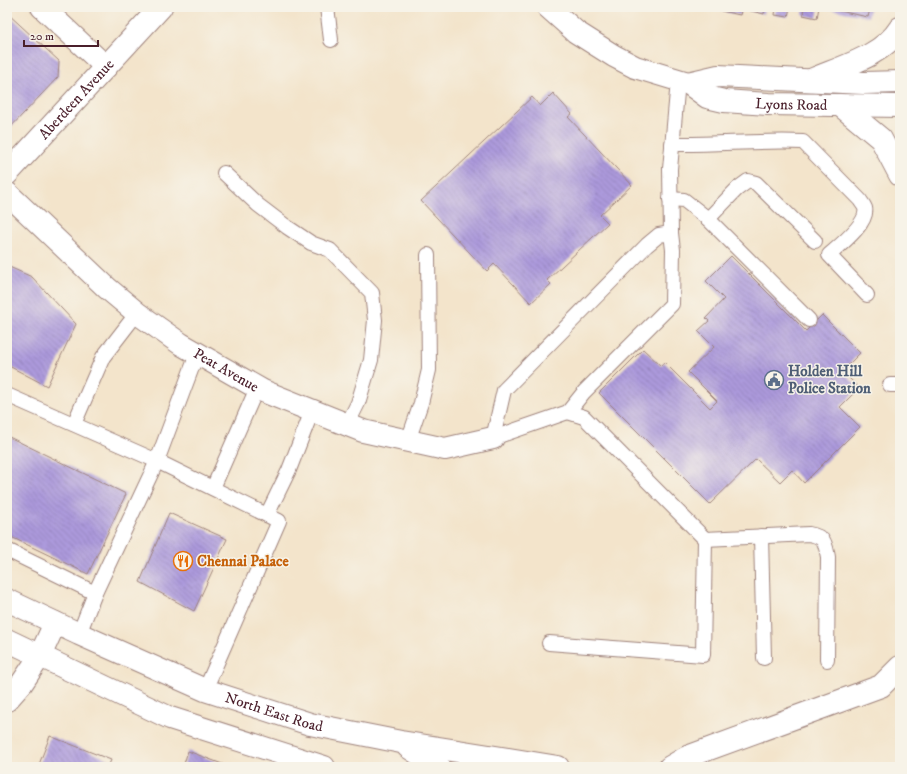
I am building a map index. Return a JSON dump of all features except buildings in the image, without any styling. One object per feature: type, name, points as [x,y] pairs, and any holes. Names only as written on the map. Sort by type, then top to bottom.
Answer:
[{"type":"main road","points":[[42,7],[106,67]]},
{"type":"main road","name":"Aberdeen Avenue","points":[[7,174],[161,7]]},
{"type":"main road","name":"Lyons Road","points":[[548,7],[576,32],[614,56],[635,67],[683,82],[707,97],[724,101],[768,104],[900,106]]},
{"type":"main road","points":[[812,80],[876,52],[894,38],[900,28]]},
{"type":"main road","name":"Lyons Road","points":[[683,82],[718,76],[864,83],[900,82]]},
{"type":"main road","points":[[840,105],[881,138],[900,175]]},
{"type":"main road","name":"Peat Avenue","points":[[7,193],[108,288],[137,313],[181,344],[257,388],[363,431],[445,449],[493,438]]},
{"type":"main road","name":"North East Road","points":[[7,600],[204,690],[310,724],[400,742],[558,767]]},
{"type":"main road","points":[[7,700],[22,683],[40,656],[55,623]]},
{"type":"main road","points":[[7,640],[170,718],[324,767]]},
{"type":"main road","points":[[670,767],[687,757],[881,686],[900,667]]},
{"type":"main road","points":[[400,742],[439,767]]},
{"type":"lane","points":[[327,7],[331,40]]},
{"type":"lane","points":[[493,438],[568,412],[584,392],[672,304],[673,250],[671,233],[670,169],[672,144],[683,82]]},
{"type":"lane","points":[[672,144],[700,145],[780,141],[803,142],[860,200],[865,209],[864,218],[859,226],[829,256],[867,295]]},
{"type":"lane","points":[[224,173],[258,205],[311,242],[330,250],[372,293],[375,320],[371,360],[358,403],[347,425]]},
{"type":"lane","points":[[708,219],[737,189],[748,181],[756,183],[815,241]]},
{"type":"lane","points":[[670,199],[684,200],[708,219],[809,320]]},
{"type":"lane","points":[[493,438],[504,390],[647,245],[659,235],[671,233]]},
{"type":"lane","points":[[408,441],[421,403],[429,370],[428,255]]},
{"type":"lane","points":[[74,424],[103,357],[137,313]]},
{"type":"lane","points":[[79,634],[95,593],[157,461],[197,354]]},
{"type":"lane","points":[[214,488],[257,388]]},
{"type":"lane","points":[[7,395],[157,461],[279,521],[204,690]]},
{"type":"lane","points":[[267,515],[289,470],[312,411]]},
{"type":"lane","points":[[549,644],[703,655],[705,539],[584,417],[568,412]]},
{"type":"lane","points":[[705,539],[809,534],[819,536],[825,543],[828,557],[827,660]]},
{"type":"lane","points":[[761,536],[764,658]]},
{"type":"lane","points":[[7,550],[95,593]]},
{"type":"place","name":"Holden Hill Police Station","points":[[774,380]]},
{"type":"place","name":"Chennai Palace","points":[[183,561]]}]
